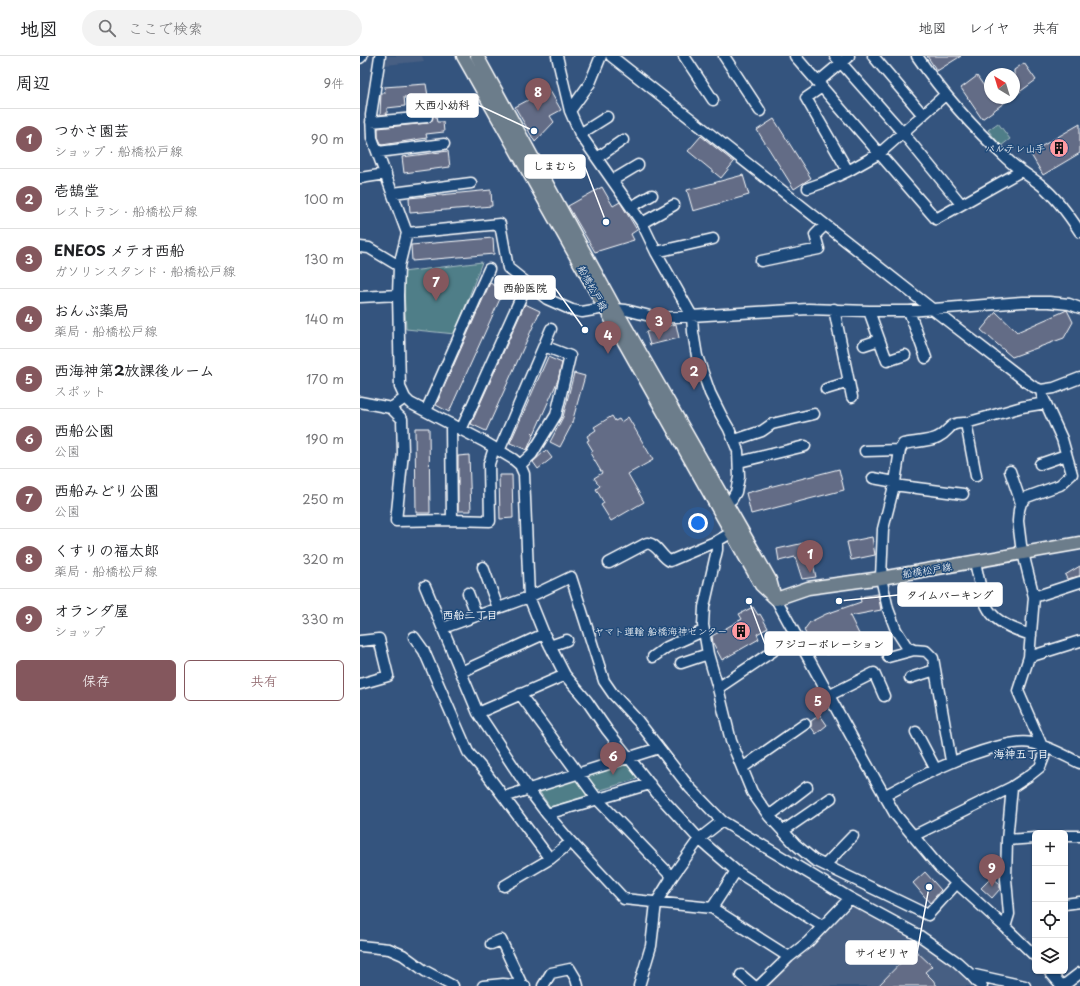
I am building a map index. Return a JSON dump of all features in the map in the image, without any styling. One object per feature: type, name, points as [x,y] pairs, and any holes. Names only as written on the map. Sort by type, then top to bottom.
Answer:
[{"type":"main road","name":"船橋松戸線","points":[[463,56],[610,309],[726,502],[770,580],[776,599]]},
{"type":"main road","name":"船橋松戸線","points":[[476,56],[731,533],[761,585],[776,599]]},
{"type":"main road","name":"船橋松戸線","points":[[776,599],[808,588],[882,578],[1080,543]]},
{"type":"street","points":[[380,56],[371,115],[372,138],[407,233],[399,266],[398,295],[400,387],[405,398],[497,450],[520,465],[524,474],[529,597],[544,634],[565,675],[587,701],[650,784],[699,839],[736,871],[822,926]]},
{"type":"street","points":[[557,56],[570,111],[580,134],[642,222],[656,252],[692,316],[697,356],[710,393],[735,440],[738,451],[739,477],[736,492],[732,499],[726,502]]},
{"type":"street","points":[[570,111],[590,83],[601,56]]},
{"type":"street","points":[[611,56],[1032,386],[1041,390],[1054,388],[1080,378]]},
{"type":"street","points":[[684,56],[713,100]]},
{"type":"street","points":[[724,56],[760,111]]},
{"type":"street","points":[[795,56],[936,219],[1021,171]]},
{"type":"street","points":[[873,56],[923,115]]},
{"type":"street","points":[[917,56],[945,95],[994,147],[1054,197],[1067,212],[1080,232]]},
{"type":"street","points":[[848,171],[806,98],[842,58],[961,204]]},
{"type":"street","points":[[808,188],[848,171],[880,153],[945,95]]},
{"type":"street","points":[[580,134],[607,116]]},
{"type":"street","points":[[371,122],[427,117]]},
{"type":"street","points":[[597,158],[623,140]]},
{"type":"street","points":[[378,152],[444,144]]},
{"type":"street","points":[[613,180],[638,164]]},
{"type":"street","points":[[360,178],[386,174]]},
{"type":"street","points":[[393,193],[471,183]]},
{"type":"street","points":[[631,207],[652,195]]},
{"type":"street","points":[[642,222],[674,205]]},
{"type":"street","points":[[407,233],[500,224],[508,268],[547,299],[572,310],[582,312],[610,309],[626,310],[658,318],[808,308],[909,311],[931,308],[1022,302],[1069,304],[1080,308]]},
{"type":"street","points":[[761,261],[819,249],[815,235],[825,225]]},
{"type":"street","points":[[656,252],[713,239]]},
{"type":"street","points":[[360,247],[369,248],[399,266]]},
{"type":"street","points":[[426,411],[489,269]]},
{"type":"street","points":[[360,297],[398,295]]},
{"type":"street","points":[[461,430],[522,295]]},
{"type":"street","points":[[834,309],[852,397]]},
{"type":"street","points":[[869,311],[887,361],[905,355]]},
{"type":"street","points":[[909,311],[926,358]]},
{"type":"street","points":[[360,402],[391,408],[402,419],[403,446],[396,521],[490,521],[489,464],[497,450],[551,329]]},
{"type":"street","points":[[864,345],[879,340]]},
{"type":"street","points":[[520,465],[532,454],[556,415],[570,356],[544,346]]},
{"type":"street","points":[[826,389],[849,382]]},
{"type":"street","points":[[912,836],[1012,787],[1040,767],[1044,757],[1042,746],[1018,691],[1028,657],[1034,597],[1023,554],[1018,520],[1019,510],[1027,497],[1060,485],[1076,471],[1066,455],[1062,439],[1041,390]]},
{"type":"street","points":[[391,408],[405,398]]},
{"type":"street","points":[[951,761],[933,658],[926,651],[914,650],[907,647],[896,630],[888,609],[882,578],[883,529],[895,484],[900,450],[903,444],[938,437],[957,422],[966,423],[1022,407],[1046,403]]},
{"type":"street","points":[[735,440],[762,431],[772,424],[814,414]]},
{"type":"street","points":[[966,423],[976,476]]},
{"type":"street","points":[[451,424],[452,520]]},
{"type":"street","points":[[739,462],[805,446]]},
{"type":"street","points":[[865,451],[900,450]]},
{"type":"street","points":[[1040,464],[1066,455]]},
{"type":"street","points":[[1010,471],[1022,503]]},
{"type":"street","points":[[874,478],[895,484],[964,494]]},
{"type":"street","points":[[609,563],[647,543],[656,546],[666,559],[670,561],[717,541],[731,533]]},
{"type":"street","points":[[717,541],[718,550],[704,607],[703,631],[731,741],[752,792],[769,816],[802,851],[825,865],[928,915],[956,884]]},
{"type":"street","points":[[975,562],[983,601],[990,614],[1001,623],[1015,630],[1031,635]]},
{"type":"street","points":[[483,567],[498,608]]},
{"type":"street","points":[[443,628],[529,597],[571,577],[604,681],[613,694],[638,721],[690,788],[722,822],[850,898],[920,936],[957,962],[982,986]]},
{"type":"street","points":[[1034,597],[1080,582]]},
{"type":"street","points":[[425,586],[478,713],[529,790],[547,814],[624,899],[712,908],[789,957]]},
{"type":"street","points":[[468,593],[477,616]]},
{"type":"street","points":[[776,599],[828,696],[895,814],[940,868],[956,884],[1005,926],[1032,953]]},
{"type":"street","points":[[652,657],[667,647],[703,631]]},
{"type":"street","points":[[461,672],[544,634]]},
{"type":"street","points":[[414,637],[424,651],[468,752],[550,859]]},
{"type":"street","points":[[360,642],[380,639],[388,676],[360,684]]},
{"type":"street","points":[[550,646],[567,640]]},
{"type":"street","points":[[1028,657],[1080,641]]},
{"type":"street","points":[[888,657],[914,650]]},
{"type":"street","points":[[718,688],[773,651]]},
{"type":"street","points":[[681,663],[708,654]]},
{"type":"street","points":[[910,678],[935,670]]},
{"type":"street","points":[[828,696],[874,673],[884,696]]},
{"type":"street","points":[[478,713],[565,675]]},
{"type":"street","points":[[520,694],[597,800],[672,877]]},
{"type":"street","points":[[742,768],[805,724]]},
{"type":"street","points":[[916,732],[935,768]]},
{"type":"street","points":[[884,796],[935,768],[951,761],[1021,742],[1033,743],[1042,746],[1080,763]]},
{"type":"street","points":[[504,798],[659,748]]},
{"type":"street","points":[[547,814],[650,784]]},
{"type":"street","points":[[769,816],[807,787]]},
{"type":"street","points":[[1005,926],[1009,914],[1006,879],[1007,840],[1012,787]]},
{"type":"street","points":[[783,832],[831,798]]},
{"type":"street","points":[[639,986],[651,946],[656,903],[672,877],[699,839],[722,822]]},
{"type":"street","points":[[825,865],[853,836]]},
{"type":"street","points":[[1068,836],[1080,836]]},
{"type":"street","points":[[1007,840],[1032,838]]},
{"type":"street","points":[[504,886],[550,859],[571,842]]},
{"type":"street","points":[[712,908],[736,871]]},
{"type":"street","points":[[759,986],[789,957],[808,942],[850,898]]},
{"type":"street","points":[[1068,904],[1080,902]]},
{"type":"street","points":[[491,944],[501,940],[524,986]]},
{"type":"street","points":[[360,946],[389,949],[403,955],[425,971],[453,986]]},
{"type":"street","points":[[543,986],[551,973],[570,968],[578,986]]},
{"type":"street","points":[[1052,974],[1062,986],[1080,973]]},
{"type":"street","points":[[970,974],[1025,986]]},
{"type":"street","points":[[741,976],[754,986]]},
{"type":"street","points":[[483,986],[502,984],[524,986]]},
{"type":"shaded area","points":[[388,56],[422,56],[424,61],[385,65]]},
{"type":"shaded area","points":[[854,905],[916,940],[966,975],[972,986],[768,986]]},
{"type":"green space","points":[[998,123],[1010,139],[1001,146],[988,130]]},
{"type":"green space","points":[[482,262],[455,334],[406,329],[403,272]]},
{"type":"green space","points":[[624,762],[629,763],[639,776],[637,779],[601,790],[596,789],[587,777],[588,775]]},
{"type":"green space","points":[[572,779],[578,780],[586,793],[586,796],[550,807],[539,791]]},
{"type":"building","points":[[927,56],[961,56],[937,71]]},
{"type":"building","points":[[1024,63],[1036,80],[1020,92],[1020,68],[1017,68]]},
{"type":"building","points":[[977,76],[984,86],[984,104],[1003,104],[982,119],[961,88]]},
{"type":"building","points":[[426,84],[428,96],[404,97],[405,106],[387,108],[387,114],[380,115],[381,93],[385,93],[384,87]]},
{"type":"building","points":[[549,89],[561,110],[550,116],[554,122],[535,142],[515,107]]},
{"type":"building","points":[[432,97],[437,122],[443,122],[444,132],[426,134],[427,138],[382,145],[378,137],[378,128],[431,122],[433,116],[430,111],[424,111],[423,98]]},
{"type":"building","points":[[774,119],[811,178],[794,189],[757,130]]},
{"type":"building","name":"パルテレ山手","points":[[1080,124],[1080,153],[1043,175],[1030,153]]},
{"type":"building","points":[[701,136],[734,162],[721,178],[688,151]]},
{"type":"building","points":[[448,151],[450,167],[404,173],[402,157]]},
{"type":"building","points":[[743,175],[749,195],[693,211],[687,190]]},
{"type":"building","points":[[602,187],[613,206],[620,202],[637,230],[631,234],[634,240],[595,252],[568,206]]},
{"type":"building","points":[[491,190],[492,206],[410,213],[409,198]]},
{"type":"building","points":[[493,238],[494,254],[412,261],[411,245]]},
{"type":"building","points":[[490,283],[504,290],[449,412],[436,405]]},
{"type":"building","points":[[525,304],[540,311],[486,431],[471,424]]},
{"type":"building","points":[[1067,310],[1073,322],[1064,338],[1012,357],[981,330],[996,312],[1017,332]]},
{"type":"building","points":[[676,324],[679,338],[650,345],[646,332]]},
{"type":"building","points":[[548,357],[562,363],[558,380],[527,450],[510,443]]},
{"type":"building","points":[[574,373],[585,376],[571,426],[560,447],[550,442],[563,417]]},
{"type":"building","points":[[612,416],[615,421],[619,419],[621,422],[628,417],[653,460],[628,474],[644,502],[611,521],[601,505],[604,503],[596,489],[600,486],[594,478],[602,473],[590,453],[593,451],[587,441],[589,440],[587,436],[596,430],[594,427]]},
{"type":"building","points":[[415,428],[429,428],[430,513],[416,513]]},
{"type":"building","points":[[546,450],[552,458],[538,469],[533,462]]},
{"type":"building","points":[[469,455],[471,511],[458,511],[458,456]]},
{"type":"building","points":[[839,469],[844,490],[751,514],[746,493]]},
{"type":"building","points":[[499,475],[512,475],[513,518],[500,519]]},
{"type":"building","points":[[872,537],[875,555],[851,560],[847,542]]},
{"type":"building","points":[[804,543],[808,560],[812,559],[816,577],[802,579],[795,557],[779,561],[777,549]]},
{"type":"building","points":[[1080,566],[1080,576],[1067,579],[1065,575]]},
{"type":"building","points":[[878,594],[881,610],[850,616],[861,638],[826,655],[819,641],[815,643],[814,640],[810,642],[804,630],[810,622],[826,614],[861,602],[860,597]]},
{"type":"building","name":"ヤマト運輸 船橋海神センター","points":[[753,607],[758,615],[760,614],[768,628],[757,634],[759,639],[722,660],[713,643],[712,636],[742,619],[739,614]]},
{"type":"building","points":[[820,715],[827,725],[816,734],[811,727],[811,721]]},
{"type":"building","points":[[925,872],[941,890],[930,903],[913,883]]},
{"type":"building","points":[[992,877],[1000,884],[1000,889],[992,898],[981,888]]},
{"type":"building","points":[[914,949],[932,966],[925,972],[937,986],[878,986]]},
{"type":"place","name":"くすりの福太郎","points":[[538,111]]},
{"type":"place","name":"大西小幼科","points":[[534,131]]},
{"type":"place","name":"パルテレ山手","points":[[1059,148]]},
{"type":"place","name":"しまむら","points":[[606,222]]},
{"type":"place","name":"西船みどり公園","points":[[436,301]]},
{"type":"place","name":"西船医院","points":[[585,330]]},
{"type":"place","name":"ENEOS メテオ西船","points":[[659,340]]},
{"type":"place","name":"おんぷ薬局","points":[[608,354]]},
{"type":"place","name":"壱鵠堂","points":[[694,390]]},
{"type":"place","name":"つかさ園芸","points":[[810,573]]},
{"type":"place","name":"フジコーポレーション","points":[[749,601]]},
{"type":"place","name":"タイムバーキング","points":[[839,601]]},
{"type":"place","name":"ヤマト運輸 船橋海神センター","points":[[741,631]]},
{"type":"place","name":"西海神第2放課後ルーム","points":[[818,720]]},
{"type":"place","name":"西船公園","points":[[613,775]]},
{"type":"place","name":"サイゼリヤ","points":[[929,887]]},
{"type":"place","name":"オランダ屋","points":[[992,887]]},
{"type":"district","name":"西船二丁目","points":[[470,615]]},
{"type":"district","name":"海神五丁目","points":[[1021,754]]}]
